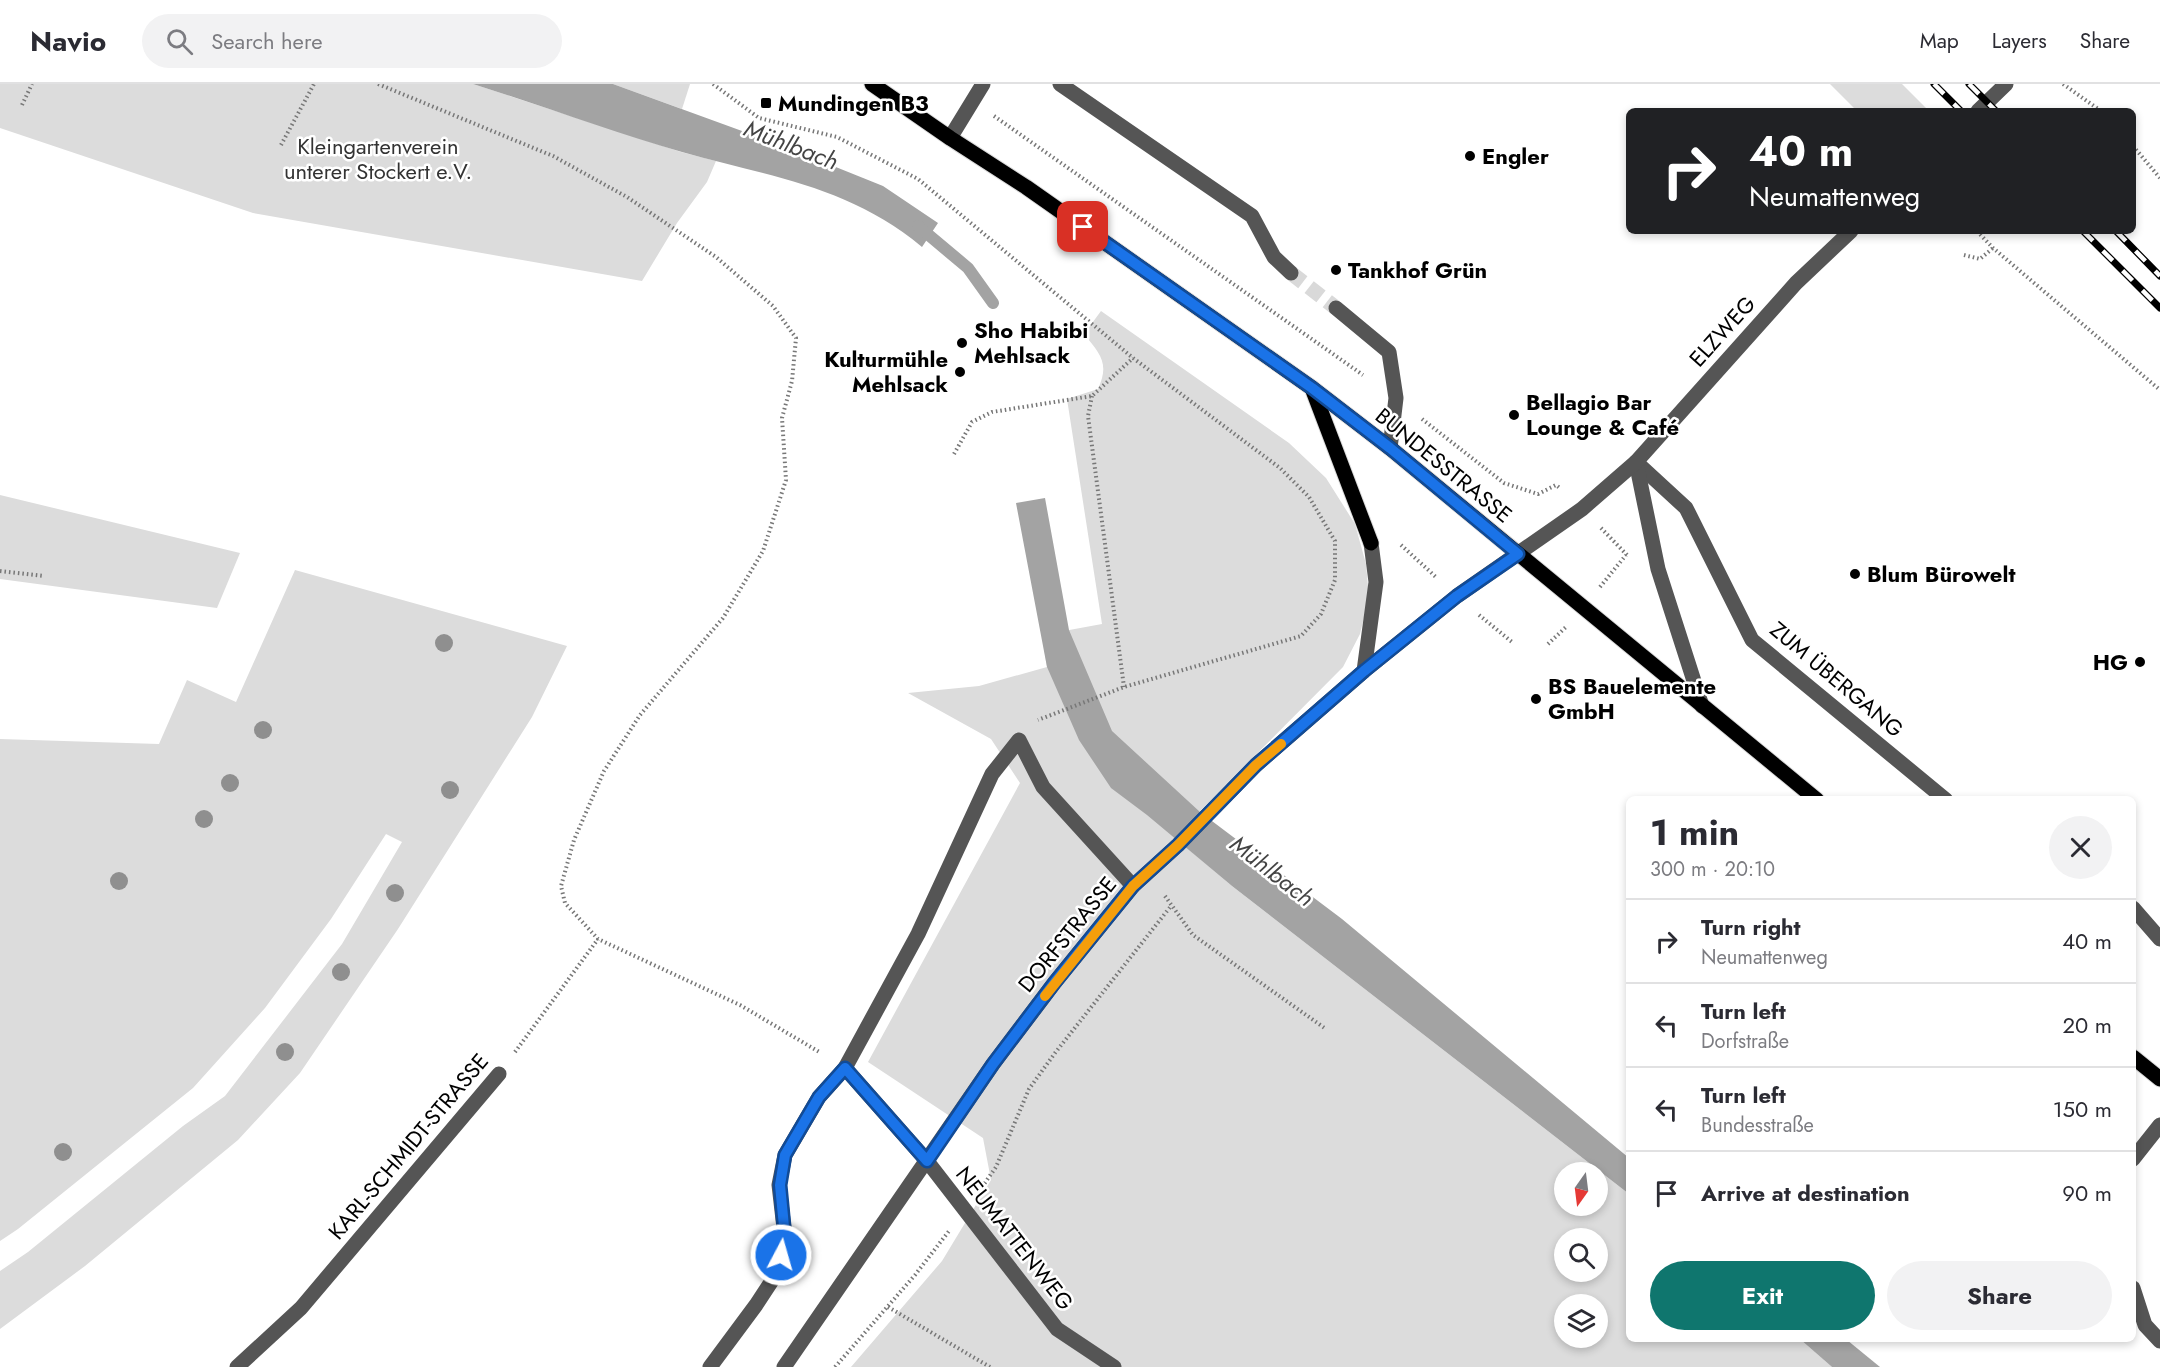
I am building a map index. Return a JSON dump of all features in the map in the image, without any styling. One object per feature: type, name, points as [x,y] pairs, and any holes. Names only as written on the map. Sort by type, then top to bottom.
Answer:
[{"type":"main road","name":"BUNDESSTRASSE","points":[[872,84],[1026,187],[1312,388],[1390,448],[1812,796]]},
{"type":"main road","points":[[1312,388],[1371,543]]},
{"type":"main road","points":[[2136,1060],[2160,1079]]},
{"type":"street","points":[[950,138],[984,84]]},
{"type":"street","points":[[1060,84],[1252,216],[1274,257],[1292,273]]},
{"type":"street","points":[[1981,108],[2006,84]]},
{"type":"street","name":"ELZWEG","points":[[1518,554],[1582,509],[1635,462],[1796,283],[1848,234]]},
{"type":"street","points":[[1336,308],[1389,352],[1396,398],[1390,448]]},
{"type":"street","points":[[1635,462],[1658,569],[1702,706]]},
{"type":"street","name":"ZUM ÜBERGANG","points":[[1635,462],[1686,508],[1752,640],[1941,796]]},
{"type":"street","points":[[1364,671],[1376,582],[1371,543]]},
{"type":"street","name":"DORFSTRASSE","points":[[784,1367],[993,1064],[1048,991],[1133,886],[1178,845],[1256,765],[1364,671],[1457,596],[1518,554]]},
{"type":"street","points":[[710,1367],[777,1273],[785,1237],[780,1185],[785,1155],[819,1097],[845,1068],[918,934],[992,774],[1019,740],[1043,786],[1133,886]]},
{"type":"street","points":[[2136,911],[2160,939]]},
{"type":"street","name":"NEUMATTENWEG","points":[[845,1068],[966,1209],[1057,1329],[1114,1367]]},
{"type":"street","name":"KARL-SCHMIDT-STRASSE","points":[[237,1367],[301,1308],[456,1128],[499,1074]]},
{"type":"street","points":[[2136,1155],[2160,1125]]},
{"type":"street","points":[[2136,1297],[2145,1325],[2160,1341]]},
{"type":"path","points":[[22,105],[32,84]]},
{"type":"path","points":[[281,145],[314,84]]},
{"type":"path","points":[[378,84],[553,156],[627,197],[716,257],[773,306],[796,338],[792,381],[782,418],[786,480],[763,551],[723,618],[639,715],[604,771],[574,840],[561,886],[565,903],[598,939],[740,1005],[845,1068]]},
{"type":"path","points":[[713,84],[759,118],[837,137],[918,179],[1133,358],[1280,468],[1309,497],[1335,542],[1335,580],[1321,614],[1301,636],[1124,687],[1056,713]]},
{"type":"path","points":[[2063,84],[2097,108]]},
{"type":"path","points":[[974,102],[1396,398],[1504,483],[1538,494],[1556,485]]},
{"type":"path","points":[[2136,150],[2160,178]]},
{"type":"path","points":[[1980,234],[1993,248],[2160,390]]},
{"type":"path","points":[[1964,255],[1980,259],[1993,248]]},
{"type":"path","points":[[954,454],[972,422],[992,412],[1092,396],[1133,358]]},
{"type":"path","points":[[1092,396],[1088,416],[1124,687]]},
{"type":"path","points":[[1582,509],[1626,555]]},
{"type":"path","points":[[1398,542],[1512,642]]},
{"type":"path","points":[[0,571],[44,576]]},
{"type":"path","points":[[1149,873],[1193,935],[1326,1029]]},
{"type":"path","points":[[835,1367],[888,1307],[966,1209],[996,1167],[1029,1089],[1171,906]]},
{"type":"path","name":"KARL-SCHMIDT-STRASSE","points":[[499,1074],[598,939]]},
{"type":"path","points":[[888,1307],[990,1367]]},
{"type":"green space","name":"Kleingartenverein unterer Stockert e.V.","points":[[0,84],[473,84],[681,152],[716,161],[707,182],[677,223],[642,281],[253,213],[0,128]]},
{"type":"green space","points":[[613,84],[690,84],[682,109]]},
{"type":"green space","points":[[1830,84],[1902,84],[1926,108],[1854,108]]},
{"type":"green space","points":[[1101,311],[1289,443],[1326,478],[1355,524],[1366,564],[1369,597],[1360,634],[1343,667],[1174,837],[1232,886],[1588,1162],[1554,1162],[1554,1216],[1608,1216],[1608,1178],[1626,1192],[1626,1342],[1803,1342],[1832,1367],[851,1367],[942,1261],[991,1180],[983,1138],[868,1062],[1020,783],[991,739],[908,693],[979,686],[1047,667],[1042,635],[1102,624],[1067,399],[1098,389],[1103,372],[1099,353],[1084,334]]},
{"type":"green space","points":[[0,495],[240,553],[217,608],[0,579]]},
{"type":"green space","points":[[295,570],[567,646],[532,717],[398,929],[300,1073],[238,1140],[85,1266],[0,1329],[0,1271],[28,1252],[183,1126],[225,1096],[342,944],[402,842],[386,834],[331,919],[265,1008],[193,1088],[0,1241],[0,739],[159,744],[187,680],[236,702]]},
{"type":"water","points":[[473,84],[613,84],[786,147],[883,186],[938,223],[922,247],[894,226],[866,210],[808,186],[682,152]]},
{"type":"water","points":[[1045,498],[1069,630],[1112,731],[1200,812],[1342,919],[1626,1156],[1626,1192],[1608,1178],[1608,1162],[1588,1162],[1232,886],[1111,788],[1079,740],[1047,667],[1016,503]]},
{"type":"water","points":[[1803,1342],[1849,1342],[1880,1367],[1832,1367]]},
{"type":"waterway","name":"Mühlbach","points":[[918,226],[968,268],[993,303]]},
{"type":"tunnel","points":[[1291,273],[1336,308]]},
{"type":"railway","points":[[1934,84],[1958,108]]},
{"type":"railway","points":[[1969,84],[1993,108]]},
{"type":"railway","points":[[2086,234],[2160,308]]},
{"type":"railway","points":[[2119,234],[2160,276]]},
{"type":"slow traffic","points":[[1045,996],[1133,886],[1178,845],[1256,765],[1281,744]]},
{"type":"place","name":"Mundingen B3","points":[[766,103]]},
{"type":"place","name":"Engler","points":[[1470,156]]},
{"type":"place","name":"Tankhof Grün","points":[[1336,270]]},
{"type":"place","name":"Sho Habibi Mehlsack","points":[[962,343]]},
{"type":"place","name":"Kulturmühle Mehlsack","points":[[960,372]]},
{"type":"place","name":"Bellagio Bar Lounge & Café","points":[[1514,415]]},
{"type":"place","name":"Blum Bürowelt","points":[[1855,574]]},
{"type":"place","name":"HG","points":[[2140,662]]},
{"type":"place","name":"BS Bauelemente GmbH","points":[[1536,699]]},
{"type":"route","points":[[781,1255],[785,1237],[780,1185],[785,1155],[819,1097],[845,1068],[927,1161],[993,1064],[1055,982],[1133,886],[1178,845],[1256,765],[1364,671],[1457,596],[1518,554],[1390,448],[1312,388],[1083,227]]}]
